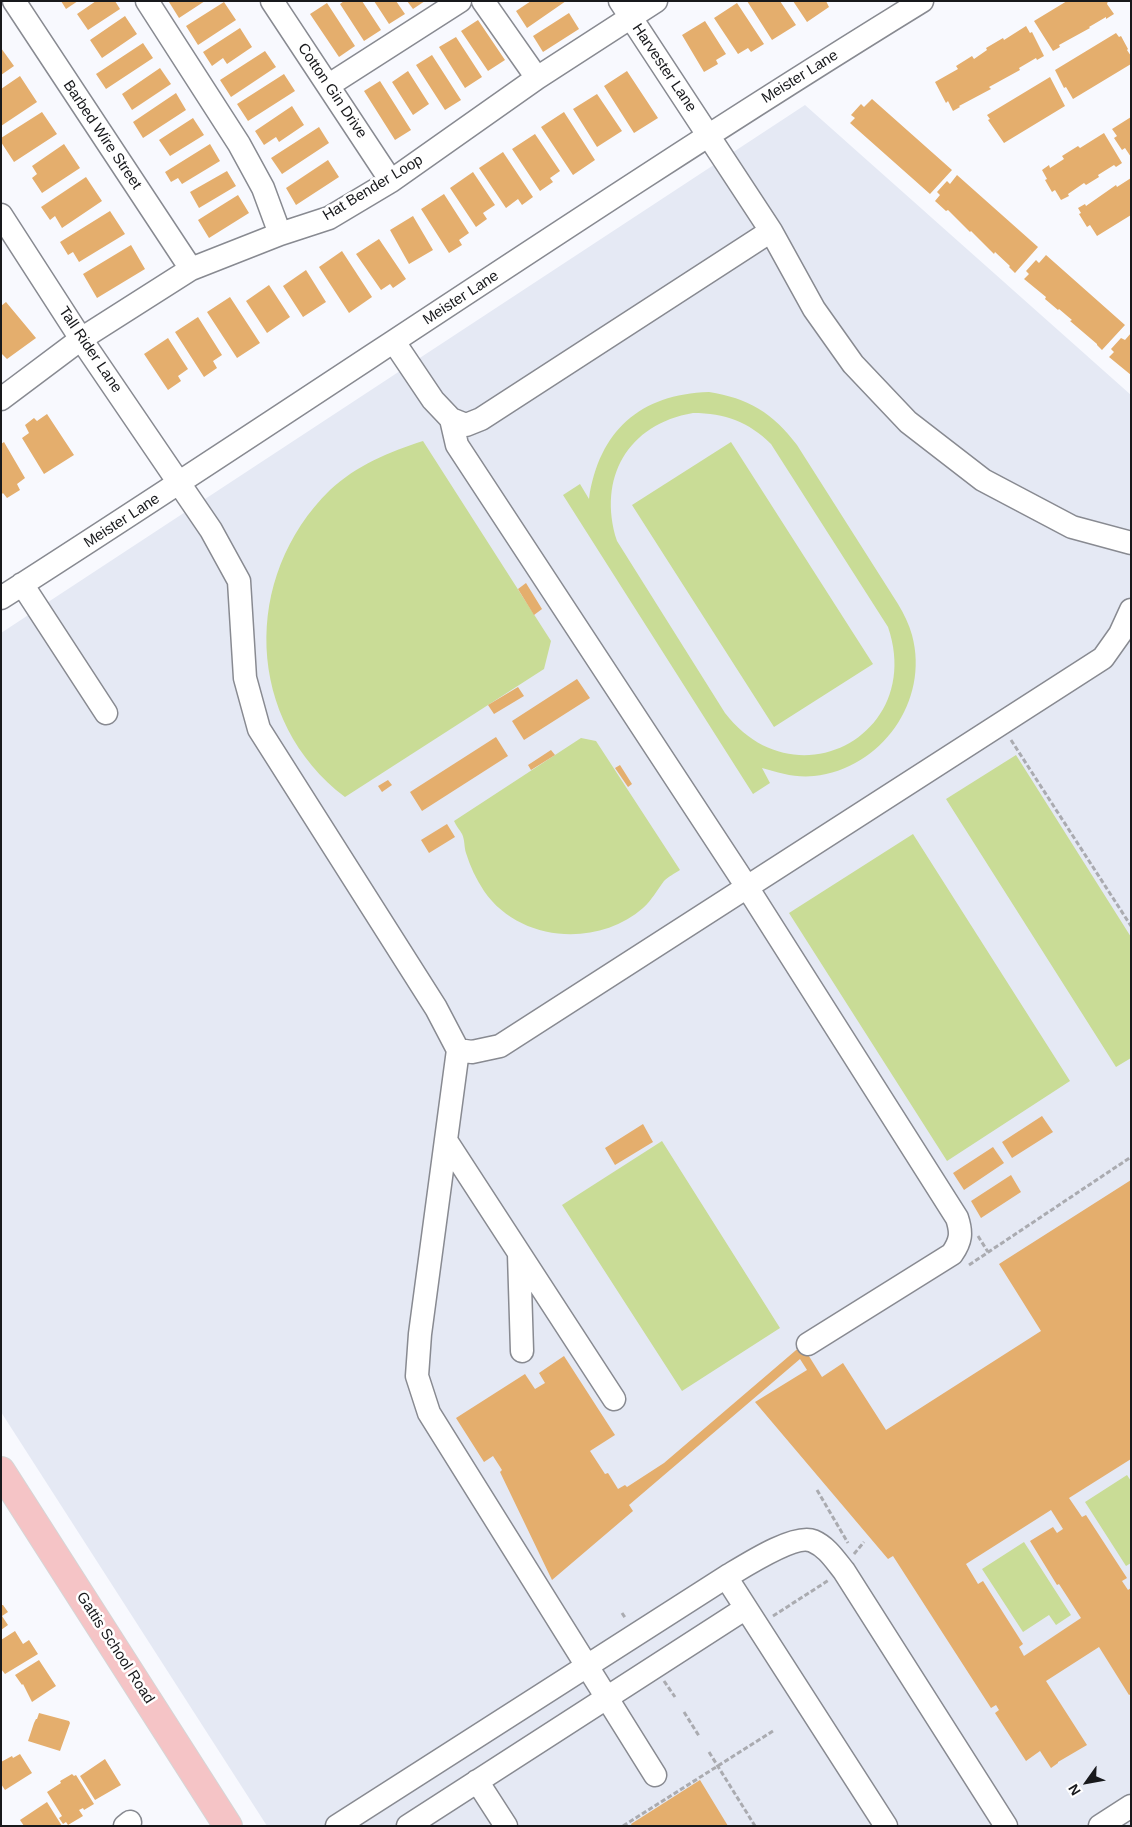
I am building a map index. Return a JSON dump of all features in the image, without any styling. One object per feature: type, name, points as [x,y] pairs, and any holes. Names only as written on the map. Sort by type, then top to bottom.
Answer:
[{"type":"main road","name":"Gattis School Road","points":[[1,1471],[228,1826]]},
{"type":"street","name":"Barbed Wire Street","points":[[14,1],[191,269]]},
{"type":"street","points":[[147,1],[240,144],[264,188],[280,234]]},
{"type":"street","name":"Cotton Gin Drive","points":[[272,1],[391,181]]},
{"type":"street","points":[[329,86],[460,1]]},
{"type":"street","points":[[482,1],[537,78]]},
{"type":"street","name":"Hat Bender Loop","points":[[1,398],[81,339],[191,269],[280,234],[329,218],[391,181],[537,78],[626,9],[656,1]]},
{"type":"street","name":"Meister Lane","points":[[1,598],[180,484],[709,134],[922,1]]},
{"type":"street","name":"Harvester Lane","points":[[626,9],[771,231],[814,309],[853,364],[908,422],[983,480],[1072,527],[1131,542]]},
{"type":"street","name":"Tall Rider Lane","points":[[1,215],[81,339],[211,530],[239,581],[245,678],[259,729],[436,1008],[458,1050]]},
{"type":"street","points":[[394,342],[433,400],[451,419],[466,425],[481,419],[771,231]]},
{"type":"street","points":[[451,419],[458,445],[747,887],[952,1209],[961,1230],[959,1245],[952,1254],[808,1344]]},
{"type":"street","points":[[22,584],[106,713]]},
{"type":"street","points":[[655,1775],[429,1413],[416,1376],[458,1050],[472,1052],[500,1046],[1103,658],[1120,634],[1131,610]]},
{"type":"street","points":[[447,1142],[614,1399]]},
{"type":"street","points":[[519,1253],[522,1351]]},
{"type":"street","points":[[336,1826],[726,1577],[764,1555],[794,1541],[811,1540],[825,1548],[844,1571],[1006,1826]]},
{"type":"street","points":[[726,1577],[886,1826]]},
{"type":"street","points":[[408,1826],[746,1608]]},
{"type":"street","points":[[477,1781],[506,1826]]},
{"type":"street","points":[[1100,1826],[1131,1806]]},
{"type":"path","points":[[1001,724],[1131,926]]},
{"type":"path","points":[[964,1268],[1131,1157]]},
{"type":"path","points":[[977,1235],[988,1252]]},
{"type":"path","points":[[854,1554],[864,1542]]},
{"type":"path","points":[[769,1619],[833,1577]]},
{"type":"path","points":[[661,1676],[675,1697]]},
{"type":"path","points":[[684,1712],[699,1736]]},
{"type":"path","points":[[623,1826],[773,1731]]},
{"type":"path","points":[[709,1752],[755,1826]]},
{"type":"shaded area","points":[[805,105],[1131,395],[1131,1826],[267,1826],[1,1412],[1,633]]},
{"type":"green space","points":[[709,392],[736,398],[759,409],[779,424],[797,445],[898,604],[908,623],[916,660],[914,684],[907,707],[895,728],[879,746],[860,760],[838,771],[814,776],[794,776],[762,768],[770,783],[753,794],[563,495],[580,484],[589,499],[594,475],[602,454],[613,436],[627,421],[643,409],[663,400],[684,394]],"holes":[[[693,413],[705,413],[736,420],[763,436],[771,444],[888,627],[894,665],[888,699],[871,726],[847,745],[817,754],[785,753],[754,740],[725,713],[617,541],[612,518],[611,496],[615,476],[623,457],[635,442],[651,429],[670,419]]]},
{"type":"green space","points":[[423,441],[551,641],[544,669],[345,797],[312,766],[288,729],[273,689],[267,648],[269,605],[281,564],[301,525],[330,490],[362,466]]},
{"type":"green space","points":[[731,442],[873,664],[774,727],[632,505]]},
{"type":"green space","points":[[581,738],[596,741],[680,870],[664,881],[643,908],[624,921],[604,929],[582,934],[559,934],[517,921],[499,908],[484,891],[471,868],[463,836],[454,821]]},
{"type":"green space","points":[[1016,755],[1131,937],[1131,1058],[1116,1067],[946,799]]},
{"type":"green space","points":[[913,834],[1070,1081],[947,1161],[789,913]]},
{"type":"green space","points":[[662,1141],[780,1328],[682,1391],[562,1205]]},
{"type":"green space","points":[[1127,1475],[1131,1481],[1131,1563],[1126,1566],[1085,1502]]},
{"type":"green space","points":[[1024,1542],[1071,1615],[1056,1625],[1049,1615],[1023,1632],[982,1569]]},
{"type":"building","points":[[61,1],[78,1],[66,9]]},
{"type":"building","points":[[96,1],[115,1],[120,9],[88,30],[77,14]]},
{"type":"building","points":[[205,1],[179,18],[169,2]]},
{"type":"building","points":[[344,1],[362,1],[381,30],[364,41],[340,4]]},
{"type":"building","points":[[374,1],[396,1],[405,14],[389,24]]},
{"type":"building","points":[[407,1],[425,1],[413,9]]},
{"type":"building","points":[[531,1],[566,1],[527,28],[516,11]]},
{"type":"building","points":[[747,1],[780,1],[796,25],[772,40]]},
{"type":"building","points":[[793,1],[826,1],[829,7],[807,22]]},
{"type":"building","points":[[1067,1],[1108,1],[1107,4],[1114,14],[1059,45],[1060,47],[1053,51],[1034,21]]},
{"type":"building","points":[[224,2],[236,20],[198,45],[186,26]]},
{"type":"building","points":[[327,3],[355,46],[339,57],[310,14]]},
{"type":"building","points":[[737,3],[764,44],[751,52],[748,48],[738,54],[714,18]]},
{"type":"building","points":[[569,13],[579,29],[543,52],[533,36]]},
{"type":"building","points":[[125,16],[137,34],[102,58],[90,40]]},
{"type":"building","points":[[478,20],[505,60],[488,71],[461,31]]},
{"type":"building","points":[[705,21],[726,54],[716,60],[718,64],[704,72],[682,35]]},
{"type":"building","points":[[1026,26],[1030,33],[1032,32],[1044,56],[1037,60],[1036,58],[1019,68],[1020,70],[989,87],[991,89],[953,111],[948,101],[946,103],[935,82],[958,69],[956,66],[972,56],[974,59],[987,50],[986,48],[1003,38],[1004,40]]},
{"type":"building","points":[[240,28],[252,47],[227,64],[223,58],[212,66],[203,52]]},
{"type":"building","points":[[1116,33],[1119,37],[1121,36],[1128,49],[1131,56],[1131,64],[1073,99],[1066,87],[1064,88],[1055,70]]},
{"type":"building","points":[[456,37],[482,77],[465,88],[439,47]]},
{"type":"building","points":[[143,43],[153,58],[106,89],[96,74]]},
{"type":"building","points":[[1,48],[14,66],[1,75]]},
{"type":"building","points":[[265,51],[276,67],[231,97],[220,80]]},
{"type":"building","points":[[432,55],[461,100],[445,110],[416,65]]},
{"type":"building","points":[[160,68],[171,84],[132,110],[122,94]]},
{"type":"building","points":[[408,71],[429,104],[413,115],[392,82]]},
{"type":"building","points":[[627,71],[658,118],[634,133],[604,86]]},
{"type":"building","points":[[284,74],[295,91],[248,121],[237,104]]},
{"type":"building","points":[[20,76],[37,102],[1,126],[1,89]]},
{"type":"building","points":[[1050,77],[1065,106],[1004,143],[988,120],[990,119],[987,115]]},
{"type":"building","points":[[380,81],[411,130],[395,140],[364,91]]},
{"type":"building","points":[[176,93],[186,110],[143,138],[133,122]]},
{"type":"building","points":[[597,94],[622,131],[597,147],[573,109]]},
{"type":"building","points":[[872,99],[952,170],[930,194],[850,123],[855,118],[851,115],[861,104],[864,107]]},
{"type":"building","points":[[292,106],[304,125],[279,142],[276,137],[264,145],[255,131]]},
{"type":"building","points":[[42,112],[57,134],[14,162],[1,142],[1,138]]},
{"type":"building","points":[[564,112],[595,160],[573,175],[541,127]]},
{"type":"building","points":[[1131,117],[1131,157],[1125,148],[1122,150],[1114,138],[1117,136],[1112,129]]},
{"type":"building","points":[[193,118],[204,135],[170,156],[159,140]]},
{"type":"building","points":[[319,127],[329,143],[282,174],[271,158]]},
{"type":"building","points":[[1104,133],[1122,163],[1116,167],[1114,165],[1086,185],[1084,183],[1068,194],[1069,196],[1061,200],[1055,190],[1052,192],[1042,170],[1049,165],[1050,168],[1064,159],[1062,156],[1078,146],[1080,148]]},
{"type":"building","points":[[535,134],[560,171],[550,178],[553,182],[540,191],[512,149]]},
{"type":"building","points":[[64,144],[80,168],[42,193],[32,178],[37,174],[32,166]]},
{"type":"building","points":[[210,144],[220,161],[182,184],[178,178],[171,182],[165,172]]},
{"type":"building","points":[[503,152],[533,197],[522,205],[518,199],[506,208],[479,168]]},
{"type":"building","points":[[328,160],[339,177],[296,205],[286,188]]},
{"type":"building","points":[[227,171],[236,186],[199,208],[190,192]]},
{"type":"building","points":[[473,172],[495,205],[483,213],[487,219],[476,227],[450,188]]},
{"type":"building","points":[[957,175],[1038,247],[1015,273],[995,252],[994,254],[948,210],[946,211],[935,201],[940,195],[937,192],[947,181],[950,184]]},
{"type":"building","points":[[86,177],[102,201],[62,228],[55,216],[50,220],[41,207]]},
{"type":"building","points":[[1131,178],[1131,215],[1097,236],[1090,225],[1087,227],[1079,214],[1081,213],[1078,208],[1085,204],[1086,206],[1116,185],[1117,187]]},
{"type":"building","points":[[444,194],[469,233],[459,240],[462,245],[449,253],[421,209]]},
{"type":"building","points":[[238,195],[249,213],[209,238],[198,220]]},
{"type":"building","points":[[110,211],[125,234],[79,262],[73,252],[68,255],[60,242]]},
{"type":"building","points":[[413,216],[433,250],[409,264],[390,230]]},
{"type":"building","points":[[379,239],[406,279],[393,288],[390,284],[381,290],[356,254]]},
{"type":"building","points":[[131,245],[145,269],[97,298],[83,274]]},
{"type":"building","points":[[342,251],[372,297],[349,313],[319,267]]},
{"type":"building","points":[[1046,255],[1125,325],[1102,350],[1070,321],[1072,320],[1045,299],[1046,297],[1024,279],[1029,274],[1026,271],[1036,260],[1039,263]]},
{"type":"building","points":[[306,270],[326,302],[303,317],[283,286]]},
{"type":"building","points":[[269,285],[290,317],[267,333],[246,301]]},
{"type":"building","points":[[230,297],[260,343],[237,358],[207,312]]},
{"type":"building","points":[[6,302],[36,338],[7,359],[1,353],[1,306]]},
{"type":"building","points":[[198,317],[222,355],[213,361],[217,368],[204,377],[175,332]]},
{"type":"building","points":[[1131,333],[1131,375],[1109,357],[1114,352],[1111,349],[1121,338],[1125,340]]},
{"type":"building","points":[[168,338],[188,369],[178,376],[181,381],[168,390],[144,354]]},
{"type":"building","points":[[47,414],[74,455],[44,474],[22,438],[29,433],[25,425],[34,418],[37,421]]},
{"type":"building","points":[[4,442],[25,478],[17,484],[20,490],[7,498],[3,493],[1,495],[1,444]]},
{"type":"building","points":[[526,583],[542,609],[534,615],[518,589]]},
{"type":"building","points":[[577,679],[590,698],[524,740],[512,721]]},
{"type":"building","points":[[518,687],[524,696],[494,714],[488,705]]},
{"type":"building","points":[[496,737],[508,756],[422,811],[410,792]]},
{"type":"building","points":[[551,750],[555,755],[531,770],[528,765]]},
{"type":"building","points":[[620,765],[632,784],[628,787],[615,768]]},
{"type":"building","points":[[388,780],[392,785],[382,792],[378,786]]},
{"type":"building","points":[[447,824],[455,837],[429,853],[421,840]]},
{"type":"building","points":[[1042,1116],[1053,1132],[1012,1158],[1002,1142]]},
{"type":"building","points":[[643,1124],[653,1142],[615,1165],[605,1148]]},
{"type":"building","points":[[993,1147],[1004,1163],[964,1190],[953,1173]]},
{"type":"building","points":[[1011,1175],[1021,1192],[981,1218],[971,1201]]},
{"type":"building","points":[[1131,1180],[1131,1459],[1069,1498],[1082,1517],[1086,1515],[1127,1578],[1122,1581],[1128,1590],[1131,1588],[1131,1694],[1129,1695],[1099,1647],[1046,1681],[1087,1745],[1051,1768],[1040,1751],[1026,1761],[995,1713],[999,1710],[996,1705],[991,1708],[893,1556],[888,1559],[755,1402],[807,1370],[800,1359],[629,1505],[633,1511],[552,1580],[500,1472],[502,1470],[493,1456],[484,1462],[456,1418],[525,1374],[535,1389],[545,1383],[539,1373],[564,1356],[615,1435],[590,1451],[605,1474],[608,1473],[618,1489],[625,1485],[627,1487],[664,1463],[802,1345],[822,1377],[843,1363],[886,1430],[1041,1331],[999,1264]],"holes":[[[1051,1510],[1063,1529],[1057,1533],[1053,1527],[1030,1541],[1057,1585],[1059,1584],[1081,1618],[1024,1656],[1019,1647],[1023,1644],[983,1581],[978,1584],[966,1564]]]},
{"type":"building","points":[[1,1605],[8,1612],[2,1616],[8,1625],[1,1630]]},
{"type":"building","points":[[15,1631],[23,1644],[29,1640],[38,1654],[5,1674],[1,1669],[1,1640]]},
{"type":"building","points":[[39,1660],[56,1686],[32,1702],[23,1684],[15,1675]]},
{"type":"building","points":[[39,1713],[69,1721],[70,1723],[60,1751],[28,1741]]},
{"type":"building","points":[[20,1754],[32,1773],[5,1790],[1,1784],[1,1762]]},
{"type":"building","points":[[105,1759],[121,1785],[95,1800],[80,1776]]},
{"type":"building","points":[[72,1774],[76,1775],[94,1804],[84,1810],[83,1808],[79,1810],[83,1816],[68,1825],[66,1822],[63,1824],[59,1818],[62,1816],[47,1792]]},
{"type":"building","points":[[700,1780],[728,1826],[632,1826],[631,1824]]},
{"type":"building","points":[[47,1802],[62,1826],[24,1826],[20,1820]]}]
